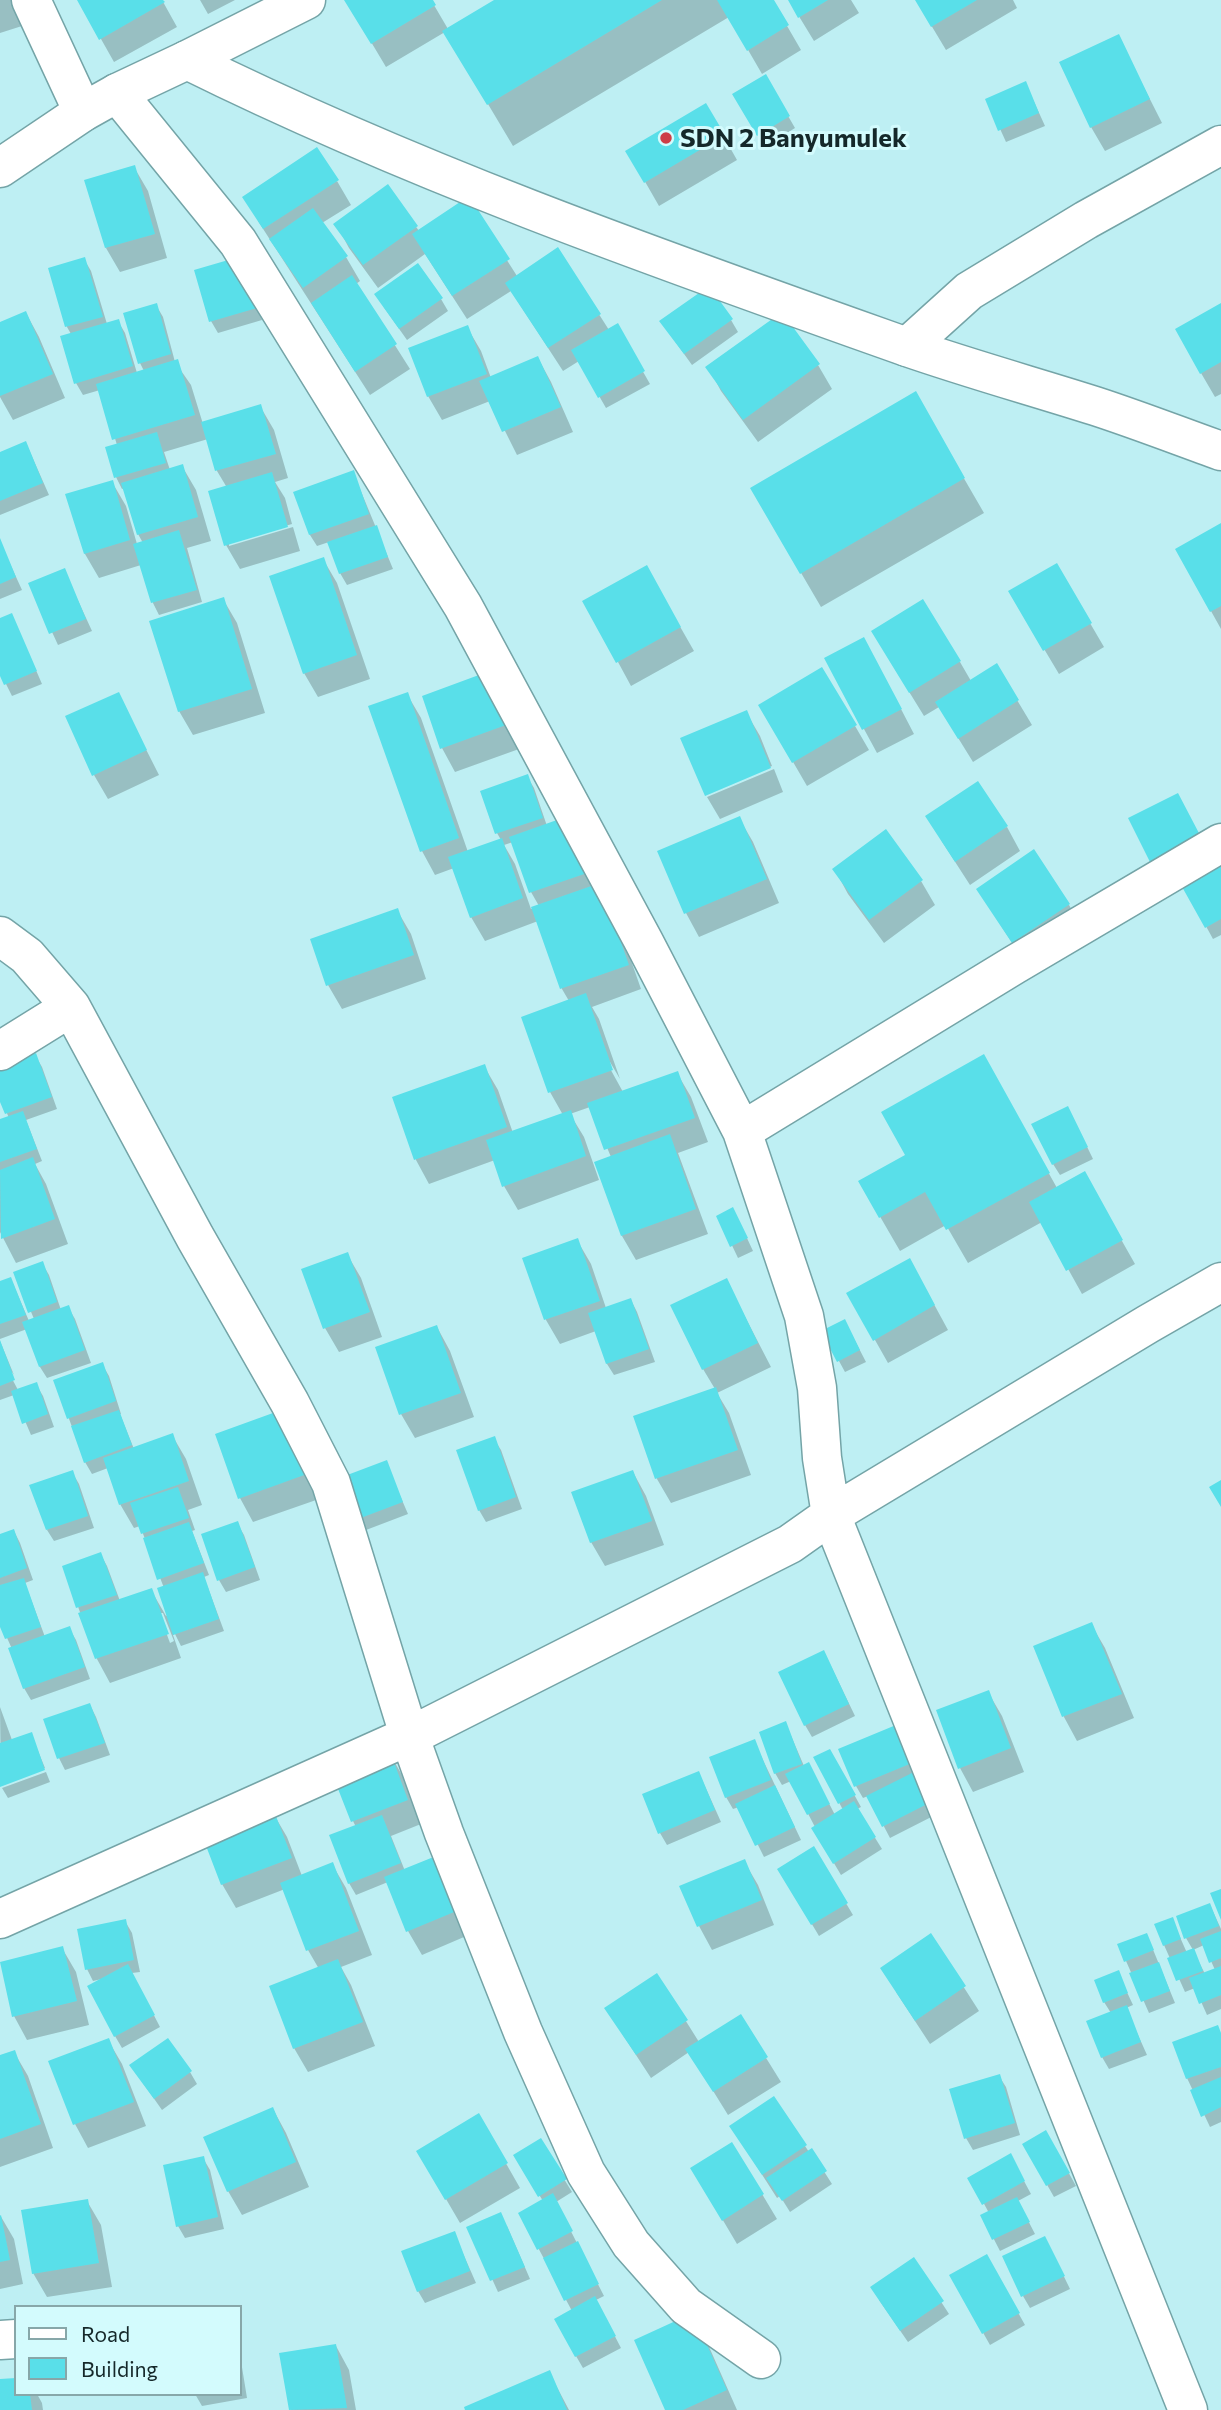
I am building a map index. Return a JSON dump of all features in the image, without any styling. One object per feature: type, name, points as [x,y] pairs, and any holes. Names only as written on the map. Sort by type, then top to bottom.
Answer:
[{"type":"street","points":[[31,0],[83,112]]},
{"type":"street","points":[[0,168],[83,112],[117,93],[306,0]]},
{"type":"street","points":[[187,60],[293,112],[391,154],[580,228],[907,347],[1100,408],[1221,451]]},
{"type":"street","points":[[117,93],[238,242],[463,606],[644,942],[742,1132],[804,1316],[817,1388],[822,1458],[831,1515],[1188,2410]]},
{"type":"street","points":[[907,347],[969,291],[1086,220],[1221,145]]},
{"type":"street","points":[[742,1132],[1014,965],[1221,843]]},
{"type":"street","points":[[0,936],[27,956],[71,1007],[195,1237],[290,1403],[331,1483],[423,1729],[444,1833],[518,2019],[586,2173],[631,2244],[686,2306],[761,2359]]},
{"type":"street","points":[[0,1051],[71,1007]]},
{"type":"street","points":[[0,1919],[423,1729],[790,1544],[831,1515],[1221,1282]]},
{"type":"building","points":[[77,0],[163,0],[165,2],[99,40]]},
{"type":"building","points":[[344,0],[433,0],[436,5],[371,44]]},
{"type":"building","points":[[494,0],[662,0],[487,105],[442,31]]},
{"type":"building","points":[[717,0],[774,0],[789,25],[747,51]]},
{"type":"building","points":[[788,0],[828,0],[798,18]]},
{"type":"building","points":[[915,0],[977,0],[931,27]]},
{"type":"building","points":[[1119,34],[1150,99],[1090,128],[1059,62]]},
{"type":"building","points":[[766,74],[790,116],[757,136],[732,94]]},
{"type":"building","points":[[1026,81],[1039,113],[998,131],[985,99]]},
{"type":"building","points":[[706,103],[725,135],[644,183],[625,151]]},
{"type":"building","points":[[317,147],[339,180],[263,229],[242,197]]},
{"type":"building","points":[[135,165],[155,234],[105,248],[84,180]]},
{"type":"building","points":[[388,184],[418,226],[363,265],[333,224]]},
{"type":"building","points":[[469,196],[510,259],[452,296],[412,234]]},
{"type":"building","points":[[313,208],[348,256],[303,288],[269,239]]},
{"type":"building","points":[[558,247],[601,314],[548,348],[505,283]]},
{"type":"building","points":[[242,256],[257,308],[209,322],[194,270]]},
{"type":"building","points":[[85,257],[103,317],[65,327],[48,268]]},
{"type":"building","points":[[418,263],[443,298],[399,329],[374,294]]},
{"type":"building","points":[[352,275],[397,344],[355,372],[311,303]]},
{"type":"building","points":[[709,286],[733,319],[684,354],[659,321]]},
{"type":"building","points":[[157,303],[171,354],[138,364],[123,313]]},
{"type":"building","points":[[1221,303],[1221,362],[1200,374],[1175,329]]},
{"type":"building","points":[[26,311],[53,374],[0,396],[0,322]]},
{"type":"building","points":[[782,312],[820,364],[743,420],[705,367]]},
{"type":"building","points":[[119,319],[133,366],[74,384],[60,336]]},
{"type":"building","points":[[618,323],[645,371],[598,398],[571,350]]},
{"type":"building","points":[[468,325],[487,374],[427,397],[408,348]]},
{"type":"building","points":[[538,356],[561,407],[502,432],[479,381]]},
{"type":"building","points":[[178,359],[195,415],[112,440],[96,384]]},
{"type":"building","points":[[916,391],[965,478],[800,574],[750,488]]},
{"type":"building","points":[[261,404],[276,454],[215,471],[201,422]]},
{"type":"building","points":[[157,432],[166,463],[114,478],[105,447]]},
{"type":"building","points":[[26,441],[43,483],[0,501],[0,452]]},
{"type":"building","points":[[183,464],[198,517],[137,535],[121,483]]},
{"type":"building","points":[[354,470],[369,514],[309,535],[293,492]]},
{"type":"building","points":[[272,472],[288,527],[224,546],[208,491]]},
{"type":"building","points":[[113,480],[130,540],[84,554],[65,494]]},
{"type":"building","points":[[1221,523],[1221,606],[1210,612],[1175,549]]},
{"type":"building","points":[[377,525],[388,557],[339,574],[327,542]]},
{"type":"building","points":[[179,530],[197,590],[151,603],[133,544]]},
{"type":"building","points":[[0,538],[16,577],[0,584]]},
{"type":"building","points":[[324,557],[357,655],[303,674],[269,576]]},
{"type":"building","points":[[1057,563],[1092,623],[1043,651],[1008,591]]},
{"type":"building","points":[[647,565],[681,627],[616,663],[582,601]]},
{"type":"building","points":[[65,568],[86,619],[49,634],[28,583]]},
{"type":"building","points":[[224,597],[252,689],[178,712],[149,621]]},
{"type":"building","points":[[923,599],[961,661],[909,693],[871,631]]},
{"type":"building","points":[[12,613],[37,671],[4,685],[0,676],[0,618]]},
{"type":"building","points":[[864,637],[902,709],[862,730],[824,658]]},
{"type":"building","points":[[997,663],[1019,700],[958,739],[935,702]]},
{"type":"building","points":[[822,667],[857,725],[792,763],[758,705]]},
{"type":"building","points":[[487,672],[506,725],[440,749],[422,696]]},
{"type":"building","points":[[119,692],[147,750],[92,776],[65,716]]},
{"type":"building","points":[[408,692],[459,838],[420,852],[368,706]]},
{"type":"building","points":[[747,710],[771,768],[705,796],[680,738]]},
{"type":"building","points":[[528,774],[543,818],[495,834],[480,791]]},
{"type":"building","points":[[978,781],[1008,826],[955,862],[925,816]]},
{"type":"building","points":[[1178,793],[1201,837],[1150,862],[1128,818]]},
{"type":"building","points":[[571,815],[590,872],[529,893],[509,837]]},
{"type":"building","points":[[740,816],[767,879],[684,914],[657,851]]},
{"type":"building","points":[[886,829],[923,880],[869,920],[832,869]]},
{"type":"building","points":[[502,838],[523,898],[470,918],[448,857]]},
{"type":"building","points":[[1034,849],[1070,904],[1012,943],[976,889]]},
{"type":"building","points":[[1221,863],[1221,919],[1205,928],[1181,885]]},
{"type":"building","points":[[600,883],[629,965],[560,989],[531,907]]},
{"type":"building","points":[[398,908],[414,955],[326,986],[310,939]]},
{"type":"building","points":[[586,993],[613,1070],[548,1093],[521,1017]]},
{"type":"building","points":[[36,1053],[52,1097],[5,1114],[0,1102],[0,1066]]},
{"type":"building","points":[[984,1054],[1050,1173],[946,1230],[925,1192],[879,1218],[858,1181],[905,1155],[881,1112]]},
{"type":"building","points":[[485,1064],[507,1127],[414,1160],[392,1097]]},
{"type":"building","points":[[678,1071],[695,1118],[604,1150],[587,1103]]},
{"type":"building","points":[[1068,1106],[1088,1147],[1052,1165],[1031,1124]]},
{"type":"building","points":[[571,1110],[586,1156],[502,1187],[486,1140]]},
{"type":"building","points":[[23,1111],[37,1149],[0,1162],[0,1119]]},
{"type":"building","points":[[670,1134],[696,1209],[621,1236],[594,1162]]},
{"type":"building","points":[[33,1157],[55,1219],[1,1239],[0,1170]]},
{"type":"building","points":[[1085,1171],[1123,1240],[1066,1271],[1029,1202]]},
{"type":"building","points":[[733,1207],[748,1238],[730,1247],[716,1216]]},
{"type":"building","points":[[578,1238],[600,1301],[544,1320],[522,1258]]},
{"type":"building","points":[[348,1252],[370,1312],[323,1329],[301,1269]]},
{"type":"building","points":[[910,1258],[935,1305],[873,1341],[846,1293]]},
{"type":"building","points":[[43,1261],[57,1302],[28,1313],[13,1272]]},
{"type":"building","points":[[11,1277],[26,1315],[0,1324],[0,1281]]},
{"type":"building","points":[[727,1278],[758,1343],[702,1370],[670,1305]]},
{"type":"building","points":[[631,1298],[649,1349],[606,1364],[588,1313]]},
{"type":"building","points":[[69,1305],[85,1350],[39,1367],[22,1322]]},
{"type":"building","points":[[845,1319],[860,1350],[837,1362],[821,1331]]},
{"type":"building","points":[[437,1325],[461,1393],[399,1415],[375,1347]]},
{"type":"building","points":[[0,1340],[15,1380],[0,1386]]},
{"type":"building","points":[[103,1362],[116,1401],[67,1419],[53,1380]]},
{"type":"building","points":[[37,1382],[48,1414],[22,1424],[11,1391]]},
{"type":"building","points":[[716,1387],[738,1450],[655,1479],[633,1416]]},
{"type":"building","points":[[284,1409],[307,1474],[238,1499],[215,1434]]},
{"type":"building","points":[[119,1410],[132,1445],[84,1463],[71,1426]]},
{"type":"building","points":[[173,1433],[189,1481],[119,1505],[103,1458]]},
{"type":"building","points":[[495,1436],[516,1497],[478,1511],[456,1450]]},
{"type":"building","points":[[387,1460],[403,1502],[358,1519],[342,1477]]},
{"type":"building","points":[[73,1470],[88,1516],[46,1530],[29,1485]]},
{"type":"building","points":[[633,1470],[652,1521],[590,1543],[571,1492]]},
{"type":"building","points":[[1221,1480],[1221,1507],[1209,1487]]},
{"type":"building","points":[[178,1487],[189,1518],[141,1534],[130,1503]]},
{"type":"building","points":[[238,1521],[255,1567],[217,1581],[201,1534]]},
{"type":"building","points":[[189,1522],[204,1563],[157,1580],[143,1538]]},
{"type":"building","points":[[14,1529],[27,1568],[0,1578],[0,1534]]},
{"type":"building","points":[[101,1552],[117,1595],[76,1608],[62,1566]]},
{"type":"building","points":[[203,1572],[219,1619],[173,1635],[157,1588]]},
{"type":"building","points":[[24,1578],[41,1627],[5,1639],[0,1627],[0,1585]]},
{"type":"building","points":[[152,1588],[169,1634],[95,1659],[78,1613]]},
{"type":"building","points":[[1092,1622],[1122,1694],[1062,1717],[1033,1646]]},
{"type":"building","points":[[70,1626],[85,1667],[23,1689],[8,1648]]},
{"type":"building","points":[[824,1650],[849,1704],[804,1726],[778,1672]]},
{"type":"building","points":[[989,1690],[1011,1748],[958,1769],[936,1710]]},
{"type":"building","points":[[90,1703],[105,1743],[57,1759],[43,1719]]},
{"type":"building","points":[[786,1721],[802,1764],[774,1774],[759,1732]]},
{"type":"building","points":[[896,1725],[912,1763],[854,1787],[838,1749]]},
{"type":"building","points":[[32,1732],[45,1770],[0,1787],[0,1743]]},
{"type":"building","points":[[755,1739],[771,1780],[725,1798],[709,1757]]},
{"type":"building","points":[[389,1749],[408,1800],[351,1822],[331,1771]]},
{"type":"building","points":[[830,1749],[856,1795],[838,1804],[813,1757]]},
{"type":"building","points":[[809,1762],[830,1804],[807,1815],[785,1774]]},
{"type":"building","points":[[924,1767],[939,1798],[882,1827],[866,1796]]},
{"type":"building","points":[[699,1771],[715,1810],[658,1834],[642,1794]]},
{"type":"building","points":[[775,1785],[795,1827],[755,1846],[735,1804]]},
{"type":"building","points":[[854,1801],[876,1837],[833,1864],[811,1828]]},
{"type":"building","points":[[274,1811],[292,1858],[221,1885],[203,1838]]},
{"type":"building","points":[[382,1815],[401,1863],[348,1884],[329,1835]]},
{"type":"building","points":[[814,1846],[848,1903],[811,1925],[777,1869]]},
{"type":"building","points":[[436,1856],[459,1910],[406,1932],[384,1877]]},
{"type":"building","points":[[745,1859],[762,1900],[697,1927],[679,1886]]},
{"type":"building","points":[[333,1862],[359,1931],[306,1951],[280,1883]]},
{"type":"building","points":[[1221,1889],[1221,1920],[1210,1893]]},
{"type":"building","points":[[1210,1903],[1219,1926],[1184,1939],[1176,1916]]},
{"type":"building","points":[[1173,1917],[1181,1939],[1163,1946],[1154,1924]]},
{"type":"building","points":[[126,1919],[134,1960],[85,1970],[77,1929]]},
{"type":"building","points":[[1221,1931],[1221,1958],[1209,1963],[1200,1939]]},
{"type":"building","points":[[931,1933],[966,1986],[915,2021],[880,1968]]},
{"type":"building","points":[[1147,1933],[1154,1950],[1124,1962],[1117,1944]]},
{"type":"building","points":[[63,1946],[77,2001],[12,2017],[0,1962]]},
{"type":"building","points":[[1194,1948],[1203,1971],[1176,1981],[1167,1958]]},
{"type":"building","points":[[338,1959],[363,2022],[293,2049],[269,1986]]},
{"type":"building","points":[[1159,1962],[1170,1991],[1141,2002],[1129,1973]]},
{"type":"building","points":[[128,1964],[155,2015],[114,2037],[87,1986]]},
{"type":"building","points":[[1221,1966],[1221,1995],[1199,2004],[1189,1978]]},
{"type":"building","points":[[1119,1970],[1128,1993],[1103,2003],[1094,1980]]},
{"type":"building","points":[[657,1973],[688,2020],[636,2055],[604,2008]]},
{"type":"building","points":[[1127,2005],[1141,2042],[1101,2058],[1086,2021]]},
{"type":"building","points":[[741,2014],[768,2057],[713,2092],[685,2049]]},
{"type":"building","points":[[1218,2025],[1221,2033],[1221,2067],[1186,2079],[1172,2042]]},
{"type":"building","points":[[109,2038],[134,2102],[73,2125],[48,2061]]},
{"type":"building","points":[[168,2038],[192,2071],[154,2099],[129,2065]]},
{"type":"building","points":[[15,2050],[41,2124],[0,2139],[0,2055]]},
{"type":"building","points":[[1000,2074],[1015,2123],[964,2139],[949,2089]]},
{"type":"building","points":[[1221,2077],[1221,2107],[1201,2117],[1190,2090]]},
{"type":"building","points":[[774,2096],[807,2145],[762,2175],[729,2126]]},
{"type":"building","points":[[273,2107],[296,2162],[227,2192],[203,2137]]},
{"type":"building","points":[[479,2113],[508,2163],[445,2200],[416,2151]]},
{"type":"building","points":[[1046,2130],[1070,2173],[1046,2186],[1022,2144]]},
{"type":"building","points":[[541,2138],[567,2179],[538,2197],[513,2155]]},
{"type":"building","points":[[732,2142],[764,2194],[722,2221],[690,2168]]},
{"type":"building","points":[[812,2148],[827,2171],[782,2201],[766,2178]]},
{"type":"building","points":[[1011,2153],[1025,2181],[982,2205],[967,2178]]},
{"type":"building","points":[[204,2156],[218,2217],[176,2227],[163,2165]]},
{"type":"building","points":[[553,2193],[573,2231],[537,2250],[518,2213]]},
{"type":"building","points":[[1017,2197],[1030,2222],[992,2240],[980,2215]]},
{"type":"building","points":[[88,2199],[99,2263],[32,2274],[21,2210]]},
{"type":"building","points":[[501,2212],[525,2267],[490,2281],[466,2227]]},
{"type":"building","points":[[0,2216],[10,2260],[0,2262]]},
{"type":"building","points":[[455,2231],[470,2271],[417,2292],[401,2251]]},
{"type":"building","points":[[1045,2236],[1065,2276],[1021,2297],[1002,2256]]},
{"type":"building","points":[[578,2241],[599,2284],[564,2301],[543,2258]]},
{"type":"building","points":[[987,2254],[1020,2313],[982,2334],[949,2275]]},
{"type":"building","points":[[914,2257],[944,2301],[900,2331],[870,2287]]},
{"type":"building","points":[[595,2296],[616,2336],[575,2357],[554,2319]]},
{"type":"building","points":[[693,2313],[727,2390],[683,2410],[665,2410],[634,2340]]},
{"type":"building","points":[[336,2344],[347,2408],[289,2410],[279,2353]]},
{"type":"building","points":[[550,2370],[567,2410],[465,2410],[464,2407]]},
{"type":"building","points":[[14,2378],[14,2396],[30,2396],[32,2410],[0,2410],[0,2379]]},
{"type":"place","name":"SDN 2 Banyumulek","points":[[666,138]]}]
